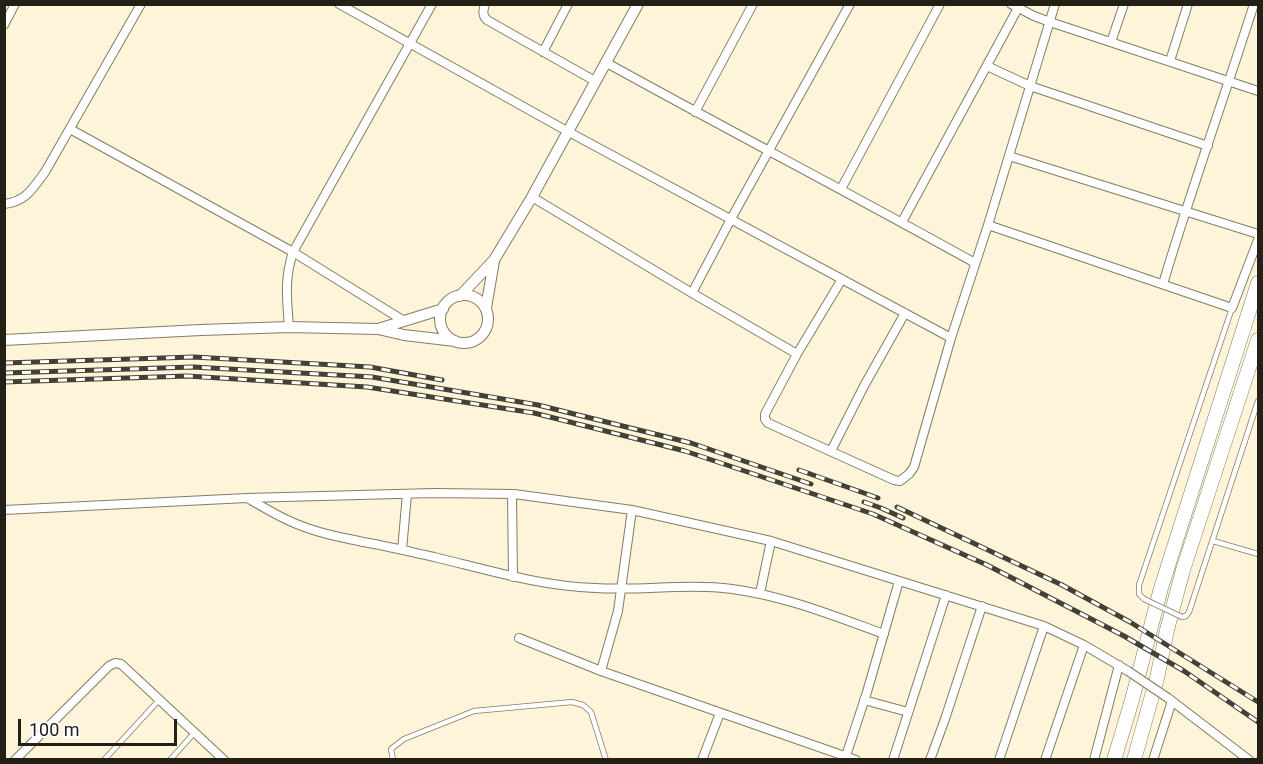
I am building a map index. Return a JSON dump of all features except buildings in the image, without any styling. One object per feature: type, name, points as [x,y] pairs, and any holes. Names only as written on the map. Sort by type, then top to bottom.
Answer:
[{"type":"main road","points":[[1114,759],[1168,566],[1258,283]]},
{"type":"main road","points":[[1134,759],[1157,678],[1180,580],[1258,340]]},
{"type":"street","points":[[4,24],[15,4]]},
{"type":"street","points":[[4,204],[18,202],[32,190],[45,172],[141,4]]},
{"type":"street","points":[[339,4],[951,338]]},
{"type":"street","points":[[290,327],[286,281],[292,252],[432,4]]},
{"type":"street","points":[[485,4],[483,13],[487,21],[595,81]]},
{"type":"street","points":[[543,52],[568,4]]},
{"type":"street","points":[[455,341],[448,336],[441,325],[443,309],[449,301],[460,296],[494,260],[532,197],[638,4]]},
{"type":"street","points":[[695,112],[753,4]]},
{"type":"street","points":[[692,293],[850,4]]},
{"type":"street","points":[[841,189],[940,4]]},
{"type":"street","points":[[842,279],[797,354],[765,414],[765,419],[768,423],[900,481],[914,467],[951,338],[1010,156],[1055,4]]},
{"type":"street","points":[[1111,42],[1124,4]]},
{"type":"street","points":[[1170,61],[1188,4]]},
{"type":"street","points":[[1162,284],[1254,4]]},
{"type":"street","points":[[902,222],[987,66],[1014,6],[1050,22],[1258,91]]},
{"type":"street","points":[[605,62],[975,263]]},
{"type":"street","points":[[987,66],[1030,86],[1208,146]]},
{"type":"street","points":[[70,129],[292,252],[404,321]]},
{"type":"street","points":[[1010,156],[1258,234]]},
{"type":"street","points":[[532,197],[797,354]]},
{"type":"street","points":[[988,225],[1232,308],[1258,240]]},
{"type":"street","points":[[4,340],[290,327],[378,329],[460,343],[470,342],[482,336],[487,327],[486,308],[494,260]]},
{"type":"street","points":[[460,296],[475,298],[486,308]]},
{"type":"street","points":[[378,329],[443,309]]},
{"type":"street","points":[[831,451],[864,386],[905,314]]},
{"type":"street","points":[[4,510],[246,498],[434,493],[512,494],[632,510],[771,541],[1044,626],[1119,665],[1170,699],[1250,759]]},
{"type":"street","points":[[402,550],[407,494]]},
{"type":"street","points":[[512,494],[513,577]]},
{"type":"street","points":[[246,498],[311,530],[513,577],[559,585],[622,589],[701,587],[731,589],[805,605],[884,634]]},
{"type":"street","points":[[601,671],[615,627],[632,510]]},
{"type":"street","points":[[760,594],[771,541]]},
{"type":"street","points":[[846,756],[899,581]]},
{"type":"street","points":[[892,759],[946,595]]},
{"type":"street","points":[[930,759],[982,606]]},
{"type":"street","points":[[999,759],[1044,626]]},
{"type":"street","points":[[519,638],[601,671],[856,759]]},
{"type":"street","points":[[1045,759],[1084,645]]},
{"type":"street","points":[[15,759],[109,666],[115,663],[121,664],[224,759]]},
{"type":"street","points":[[1094,759],[1119,665]]},
{"type":"street","points":[[1153,759],[1170,699]]},
{"type":"street","points":[[864,700],[908,712]]},
{"type":"street","points":[[702,759],[720,713]]},
{"type":"lane","points":[[1232,308],[1139,585],[1139,594],[1144,599],[1182,617],[1189,612],[1258,401]]},
{"type":"lane","points":[[1213,541],[1258,554]]},
{"type":"lane","points":[[104,759],[159,699]]},
{"type":"lane","points":[[393,759],[391,749],[404,739],[474,711],[572,702],[583,705],[591,712],[606,759]]},
{"type":"lane","points":[[170,759],[195,732]]},
{"type":"railway","points":[[4,363],[194,357],[370,367],[442,380]]},
{"type":"railway","points":[[4,373],[193,367],[372,377],[538,405],[691,443],[811,484]]},
{"type":"railway","points":[[4,382],[187,376],[367,387],[534,413],[685,451],[873,514],[987,565],[1124,636],[1184,671],[1258,722]]},
{"type":"railway","points":[[799,470],[878,498]]},
{"type":"railway","points":[[864,502],[903,518]]},
{"type":"railway","points":[[897,507],[1062,585],[1130,622],[1258,702]]}]
